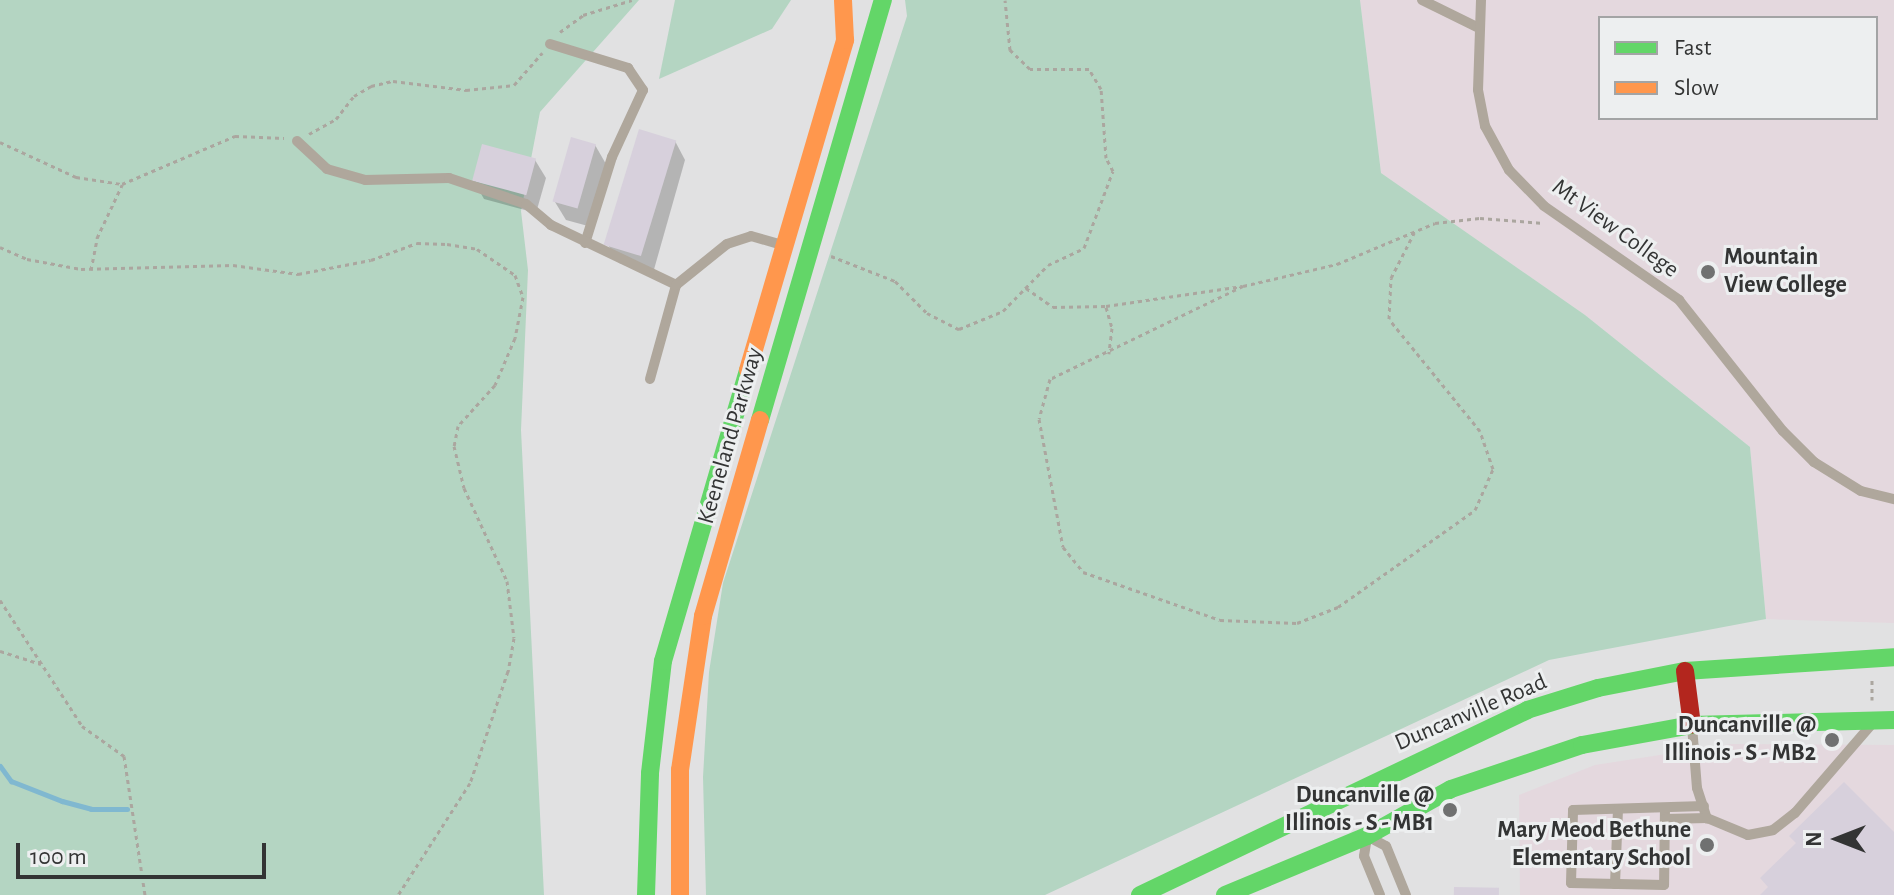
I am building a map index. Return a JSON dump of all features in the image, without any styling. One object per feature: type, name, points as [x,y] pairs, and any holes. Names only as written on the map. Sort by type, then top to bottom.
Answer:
[{"type":"street","name":"Keeneland Parkway","points":[[646,895],[663,661],[845,40],[843,0]]},
{"type":"street","name":"Keeneland Parkway","points":[[680,895],[680,770],[697,644],[807,251],[883,0]]},
{"type":"street","name":"Duncanville Road","points":[[1225,895],[1527,710],[1598,688],[1685,671],[1894,657]]},
{"type":"street","points":[[1685,671],[1692,725]]},
{"type":"street","name":"Duncanville Road","points":[[1140,895],[1357,816],[1451,789],[1582,745],[1692,725],[1884,720]]},
{"type":"street","points":[[646,872],[679,870]]},
{"type":"lane","points":[[1422,0],[1479,28]]},
{"type":"lane","name":"Mt View College","points":[[1481,0],[1478,90],[1485,126],[1509,170],[1570,225],[1679,300],[1783,431],[1814,462],[1861,491],[1894,499]]},
{"type":"lane","points":[[550,44],[628,68],[643,90],[612,157],[585,243]]},
{"type":"lane","points":[[297,141],[327,169],[365,180],[449,178],[526,204],[551,225],[676,285]]},
{"type":"lane","points":[[650,379],[676,285],[727,244],[751,236],[807,251]]},
{"type":"lane","points":[[1665,813],[1664,885],[1571,883],[1573,810],[1706,812],[1748,835],[1773,830],[1884,720]]},
{"type":"lane","points":[[1692,725],[1697,788],[1706,812]]},
{"type":"lane","points":[[1615,884],[1618,810]]},
{"type":"lane","points":[[1357,816],[1364,856],[1380,895]]},
{"type":"lane","points":[[1357,816],[1386,846],[1406,895]]},
{"type":"path","points":[[0,142],[76,177],[122,184],[235,136],[249,133],[297,141],[336,119],[354,96],[371,86],[393,81],[466,90],[514,85],[550,44],[583,15],[632,0]]},
{"type":"path","points":[[807,251],[855,261],[895,281],[927,313],[959,329],[1003,311],[1048,265],[1084,248],[1113,171],[1106,158],[1101,89],[1089,69],[1030,69],[1010,50],[1005,0]]},
{"type":"path","points":[[91,270],[97,238],[122,184]]},
{"type":"path","points":[[1026,288],[1053,307],[1106,306],[1243,286],[1337,264],[1435,223],[1480,218],[1570,225]]},
{"type":"path","points":[[1243,286],[1109,354],[1050,379],[1039,419],[1063,547],[1083,572],[1220,620],[1297,623],[1338,607],[1475,510],[1493,469],[1480,431],[1389,319],[1391,278],[1414,233]]},
{"type":"path","points":[[0,247],[27,259],[91,270],[233,265],[298,274],[371,260],[417,243],[477,249],[515,275],[523,297],[515,338],[495,385],[458,426],[454,446],[464,488],[507,581],[514,609],[510,660],[470,783],[398,895]]},
{"type":"path","points":[[1106,306],[1112,328],[1109,354]]},
{"type":"path","points":[[0,600],[82,726],[124,756],[145,895]]},
{"type":"path","points":[[0,651],[42,664]]},
{"type":"path","points":[[1872,670],[1872,700]]},
{"type":"shaded area","name":"Mountain View College","points":[[1360,0],[1894,0],[1894,623],[1766,619],[1750,447],[1585,315],[1381,173]]},
{"type":"shaded area","name":"Mary Meod Bethune Elementary School","points":[[1731,744],[1894,745],[1894,895],[1520,895],[1519,795],[1595,765]]},
{"type":"green space","points":[[0,0],[639,0],[540,112],[521,211],[528,270],[521,430],[544,895],[0,895]]},
{"type":"green space","points":[[675,0],[791,0],[772,29],[659,79]]},
{"type":"green space","points":[[905,0],[1360,0],[1381,173],[1585,315],[1750,447],[1766,619],[1549,660],[1045,895],[706,895],[703,777],[709,672],[723,583],[907,16]]},
{"type":"building","points":[[639,129],[676,140],[641,256],[604,245]]},
{"type":"building","points":[[571,137],[596,144],[578,209],[553,201]]},
{"type":"building","points":[[482,144],[536,158],[526,195],[472,181]]},
{"type":"building","points":[[1844,782],[1894,832],[1894,895],[1760,895],[1768,887],[1760,878],[1796,843],[1789,836]]},
{"type":"building","points":[[1454,887],[1499,888],[1499,895],[1454,895]]},
{"type":"waterway","points":[[0,766],[11,781],[62,801],[91,809],[127,809]]},
{"type":"traffic: fast","points":[[760,420],[883,0]]},
{"type":"traffic: fast","points":[[646,895],[650,773],[663,661],[748,370]]},
{"type":"traffic: fast","points":[[1140,895],[1527,710],[1598,688],[1685,671],[1894,657]]},
{"type":"traffic: fast","points":[[1225,895],[1367,836],[1451,789],[1582,745],[1692,725],[1894,720]]},
{"type":"traffic: slow","points":[[748,370],[845,40],[843,0]]},
{"type":"traffic: slow","points":[[680,895],[680,770],[703,616],[760,420]]},
{"type":"traffic: jam","points":[[1685,671],[1692,725]]},
{"type":"place","name":"Mountain View College","points":[[1708,272]]},
{"type":"place","name":"Duncanville @ Illinois - S - MB2","points":[[1832,740]]},
{"type":"place","name":"Duncanville @ Illinois - S - MB1","points":[[1450,810]]},
{"type":"place","name":"Mary Meod Bethune Elementary School","points":[[1707,845]]}]
